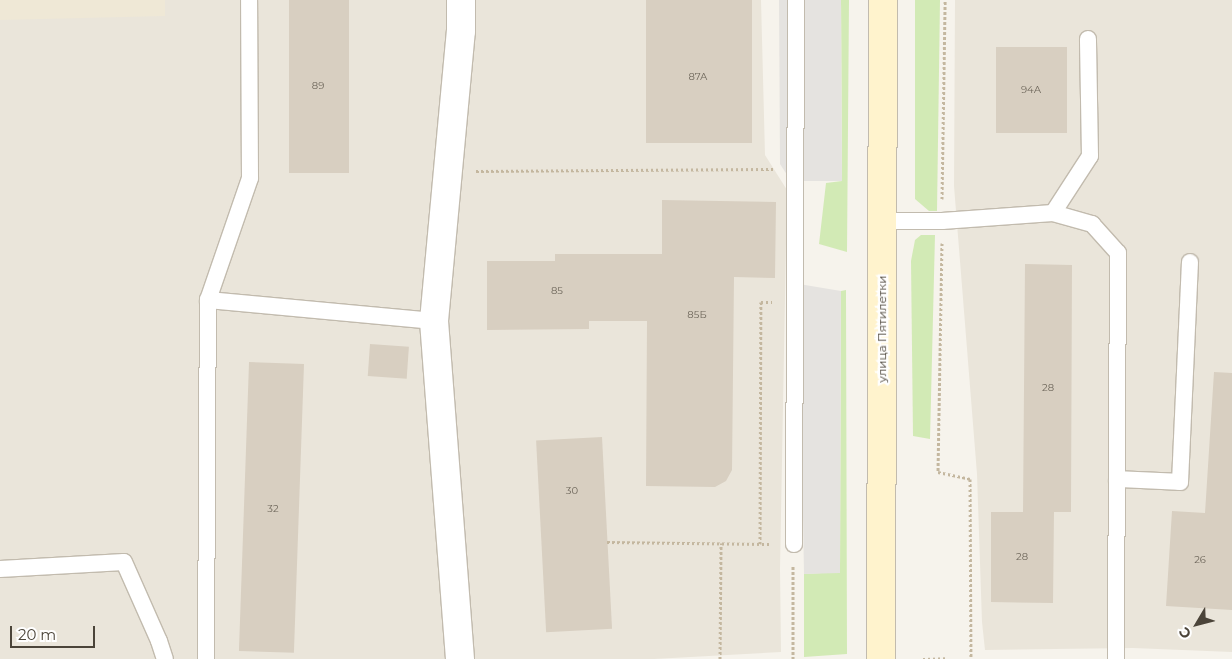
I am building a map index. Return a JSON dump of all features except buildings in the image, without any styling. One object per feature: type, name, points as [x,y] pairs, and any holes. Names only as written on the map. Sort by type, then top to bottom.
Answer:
[{"type":"main road","name":"улица Пятилетки","points":[[880,659],[883,0]]},
{"type":"street","points":[[460,659],[434,321],[461,31],[461,0]]},
{"type":"lane","points":[[206,659],[208,300],[250,178],[249,0]]},
{"type":"lane","points":[[794,544],[796,0]]},
{"type":"lane","points":[[1053,213],[1090,156],[1088,39]]},
{"type":"lane","points":[[882,221],[942,220],[1053,213],[1092,224],[1118,253],[1116,659]]},
{"type":"lane","points":[[1117,479],[1180,482],[1190,262]]},
{"type":"lane","points":[[208,300],[434,321]]},
{"type":"lane","points":[[0,569],[124,562],[165,659]]},
{"type":"path","points":[[945,0],[938,472],[970,479],[971,659]]},
{"type":"path","points":[[448,171],[796,168]]},
{"type":"path","points":[[760,544],[761,302]]},
{"type":"path","points":[[607,542],[773,544]]},
{"type":"path","points":[[720,659],[721,543]]},
{"type":"path","points":[[793,659],[794,544]]},
{"type":"path","points":[[923,659],[950,659]]},
{"type":"shaded area","points":[[0,0],[761,0],[765,155],[787,190],[780,569],[781,652],[654,659],[0,659]]},
{"type":"shaded area","points":[[0,0],[165,0],[165,16],[0,20]]},
{"type":"shaded area","points":[[779,0],[841,0],[842,181],[791,181],[780,164]]},
{"type":"shaded area","points":[[955,0],[1232,0],[1232,652],[1133,648],[985,650],[982,622],[977,474],[954,186]]},
{"type":"shaded area","points":[[799,284],[841,291],[840,573],[804,574]]},
{"type":"green space","points":[[841,0],[849,0],[847,252],[819,244],[826,183],[842,181]]},
{"type":"green space","points":[[915,0],[940,0],[937,211],[929,211],[915,199]]},
{"type":"green space","points":[[921,235],[935,235],[930,439],[913,436],[911,261],[915,240]]},
{"type":"green space","points":[[846,290],[847,654],[804,657],[804,574],[840,572],[841,291]]}]
